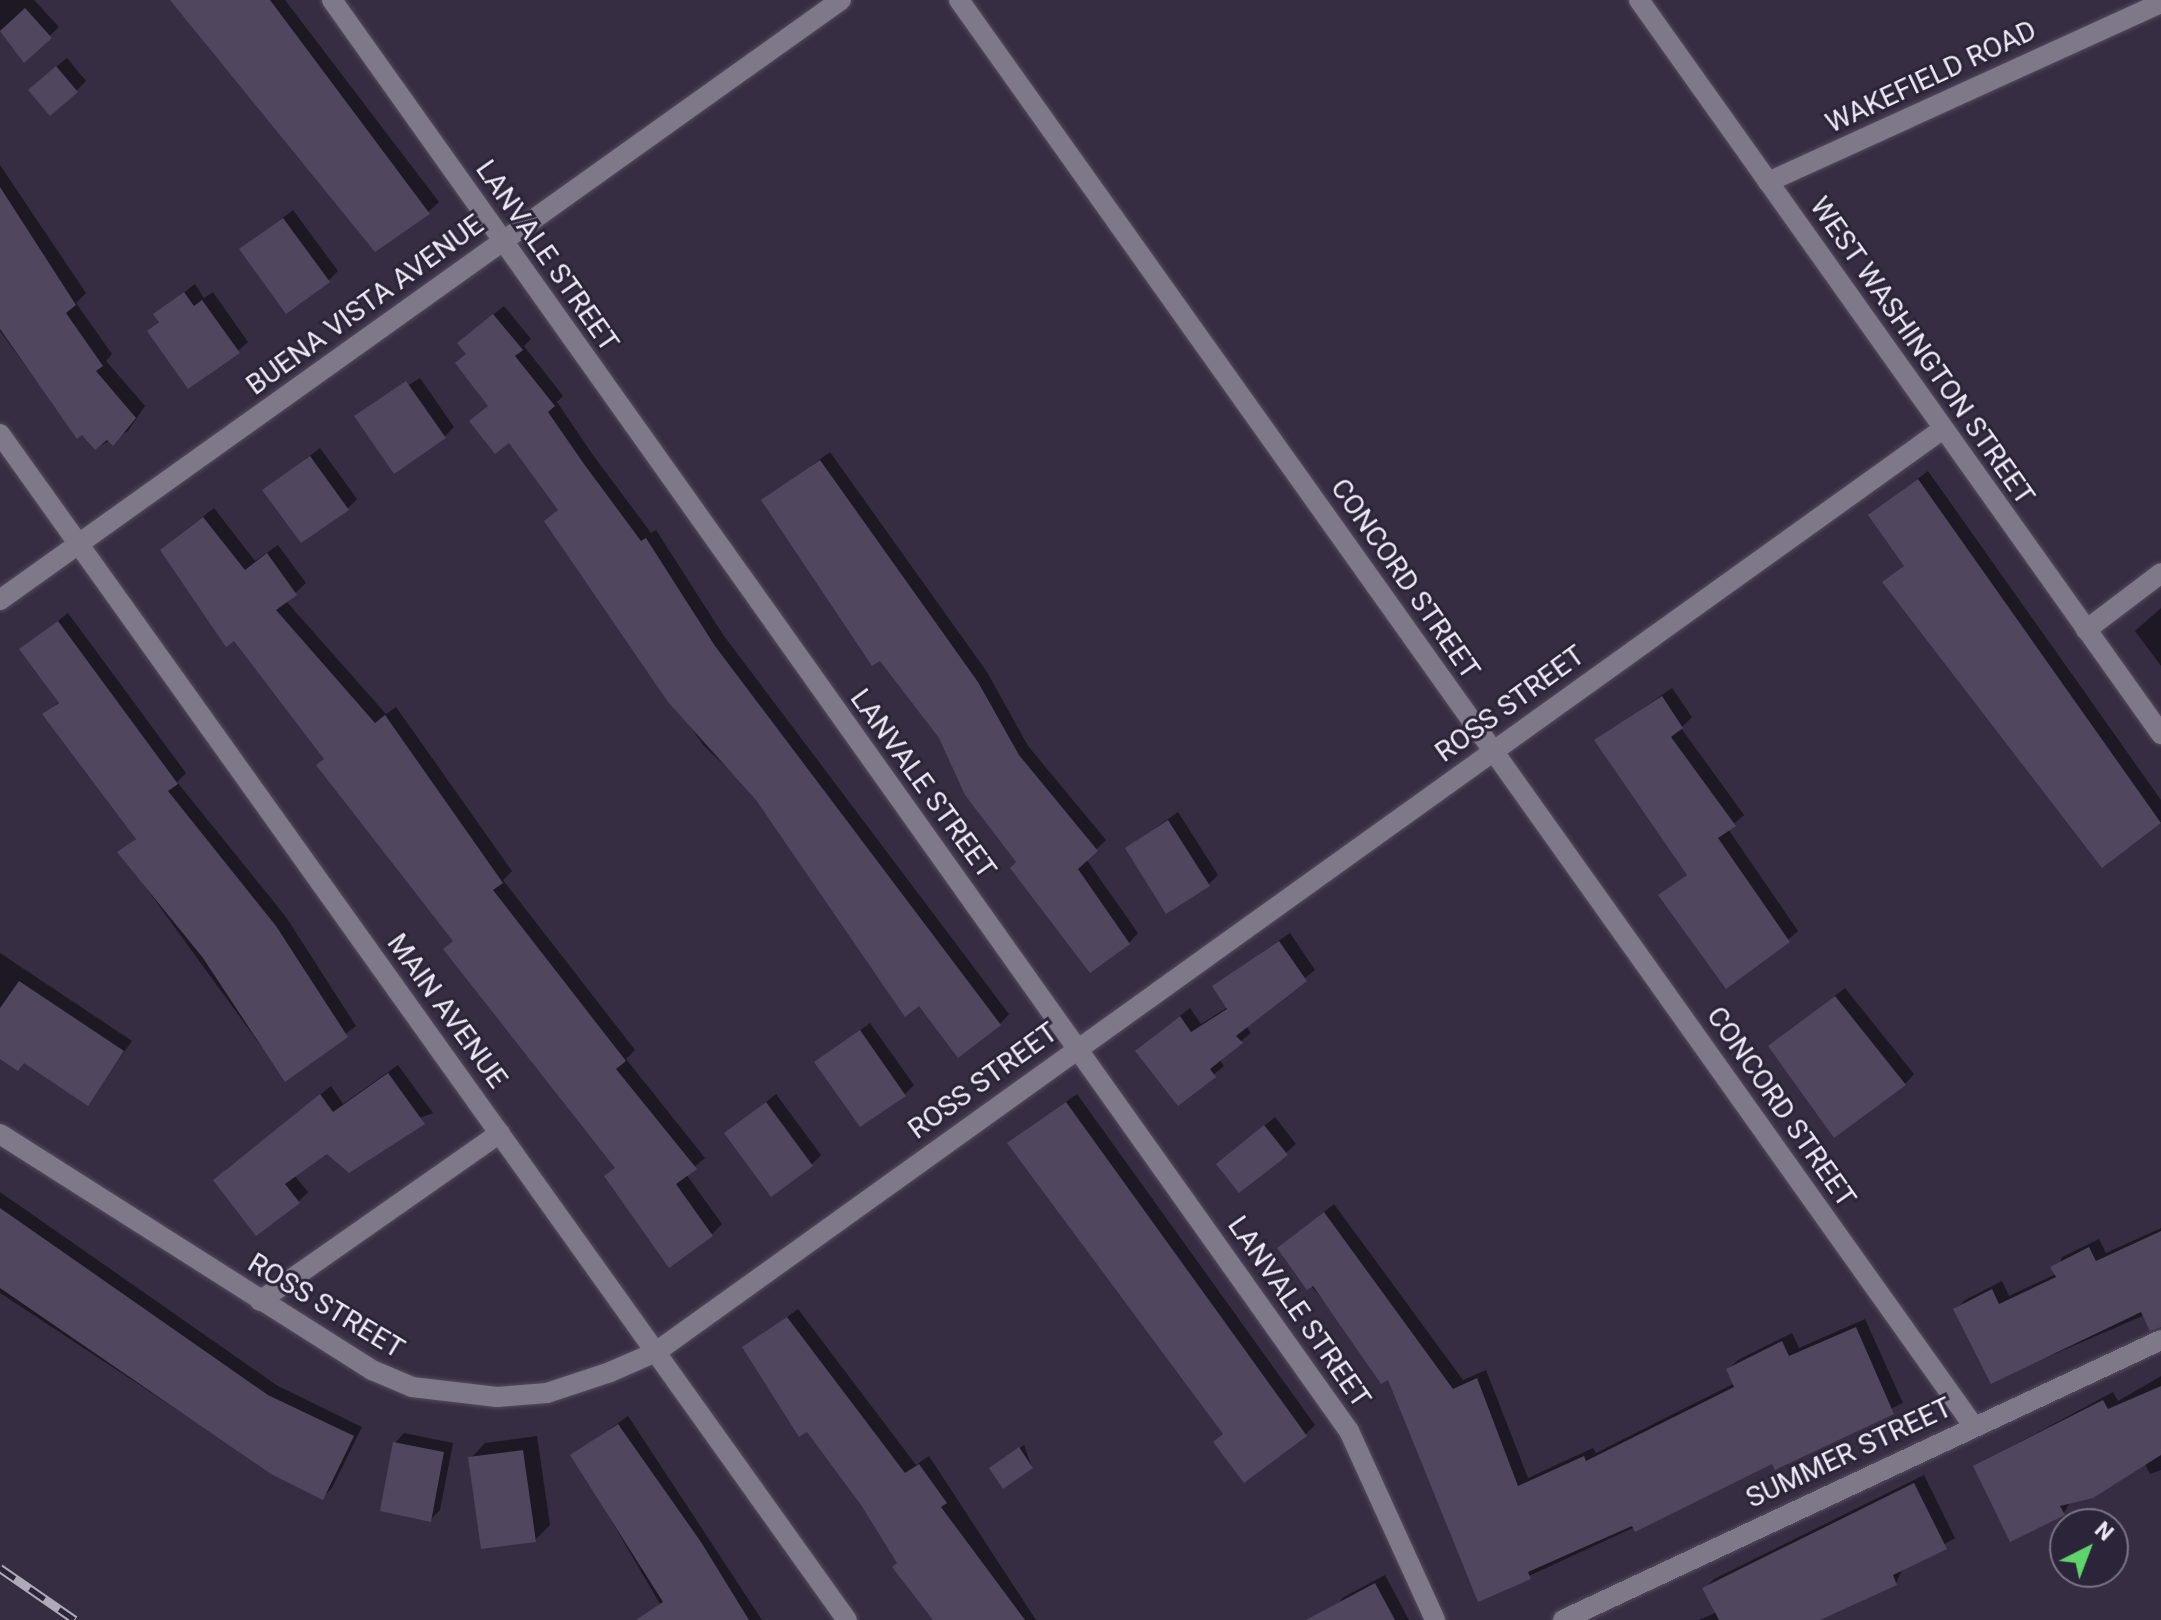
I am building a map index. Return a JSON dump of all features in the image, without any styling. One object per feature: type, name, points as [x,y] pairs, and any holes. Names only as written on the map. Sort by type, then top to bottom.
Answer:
[{"type":"street","name":"LANVALE STREET","points":[[332,0],[1349,1431],[1435,1620]]},
{"type":"street","name":"BUENA VISTA AVENUE","points":[[0,600],[841,0]]},
{"type":"street","name":"CONCORD STREET","points":[[959,0],[1973,1425]]},
{"type":"street","name":"WEST WASHINGTON STREET","points":[[1639,0],[2161,734]]},
{"type":"street","name":"WAKEFIELD ROAD","points":[[1768,182],[2161,3]]},
{"type":"street","name":"ROSS STREET","points":[[0,1134],[372,1370],[453,1394],[547,1393],[656,1352],[1077,1047],[1943,429]]},
{"type":"street","name":"MAIN AVENUE","points":[[0,434],[847,1620]]},
{"type":"street","points":[[2086,630],[2161,573]]},
{"type":"street","points":[[260,1301],[500,1133]]},
{"type":"street","name":"SUMMER STREET","points":[[1563,1620],[1973,1425],[2161,1340]]},
{"type":"building","points":[[170,0],[270,0],[430,214],[375,252]]},
{"type":"building","points":[[25,8],[52,38],[24,63],[0,31]]},
{"type":"building","points":[[56,66],[78,92],[50,116],[28,90]]},
{"type":"building","points":[[0,187],[76,305],[66,313],[103,366],[96,371],[136,418],[113,446],[107,440],[95,450],[82,435],[77,439],[0,329]]},
{"type":"building","points":[[283,218],[330,282],[286,314],[239,249]]},
{"type":"building","points":[[184,292],[194,306],[202,300],[240,353],[188,389],[147,331],[159,322],[153,314]]},
{"type":"building","points":[[493,314],[523,350],[515,356],[555,406],[548,412],[584,464],[641,541],[646,538],[715,646],[1001,1025],[958,1058],[919,1006],[905,1017],[756,800],[668,702],[544,521],[558,510],[509,443],[495,454],[469,421],[488,406],[455,363],[466,354],[457,343]]},
{"type":"building","points":[[406,381],[446,438],[394,474],[354,416]]},
{"type":"building","points":[[310,456],[349,510],[301,543],[262,490]]},
{"type":"building","points":[[820,460],[978,682],[1019,755],[1098,851],[1078,869],[1130,944],[1090,973],[1010,868],[1016,862],[965,795],[939,738],[880,661],[872,666],[761,500]]},
{"type":"building","points":[[1918,479],[2161,823],[2102,868],[1882,582],[1904,566],[1868,515]]},
{"type":"building","points":[[203,517],[245,570],[267,553],[297,595],[276,610],[375,723],[385,715],[503,883],[493,890],[626,1061],[616,1069],[697,1169],[676,1184],[713,1236],[669,1268],[604,1176],[615,1168],[443,949],[453,941],[316,765],[324,759],[234,641],[226,647],[160,550]]},
{"type":"building","points":[[58,621],[178,784],[168,791],[276,926],[348,1037],[285,1082],[203,958],[117,852],[136,839],[42,714],[59,703],[19,649]]},
{"type":"building","points":[[1662,696],[1683,728],[1671,737],[1736,826],[1718,838],[1790,942],[1726,989],[1658,895],[1687,875],[1594,740]]},
{"type":"building","points":[[1168,820],[1210,886],[1166,914],[1125,848]]},
{"type":"building","points":[[1279,941],[1307,981],[1236,1036],[1243,1043],[1210,1069],[1216,1077],[1178,1106],[1135,1051],[1180,1016],[1191,1032],[1227,1009],[1212,986]]},
{"type":"building","points":[[19,981],[124,1051],[88,1106],[24,1063],[18,1071],[0,1059],[0,1008]]},
{"type":"building","points":[[1835,996],[1906,1085],[1834,1138],[1768,1046]]},
{"type":"building","points":[[860,1030],[906,1096],[860,1127],[814,1062]]},
{"type":"building","points":[[388,1073],[425,1124],[349,1173],[327,1154],[285,1184],[300,1203],[256,1236],[213,1180],[320,1094],[333,1112]]},
{"type":"building","points":[[766,1102],[813,1166],[771,1197],[724,1133]]},
{"type":"building","points":[[1066,1102],[1307,1436],[1244,1483],[1213,1442],[1223,1434],[1007,1143]]},
{"type":"building","points":[[1264,1125],[1288,1155],[1239,1193],[1216,1164]]},
{"type":"building","points":[[0,1208],[268,1395],[354,1436],[323,1500],[271,1474],[0,1288]]},
{"type":"building","points":[[1324,1212],[1453,1389],[1477,1378],[1518,1486],[1584,1456],[1586,1461],[1734,1387],[1726,1369],[1782,1341],[1789,1356],[1856,1327],[1894,1414],[1775,1470],[1772,1464],[1635,1532],[1632,1526],[1528,1572],[1531,1579],[1478,1602],[1388,1380],[1381,1384],[1313,1286],[1307,1290],[1277,1248]]},
{"type":"building","points":[[2161,1231],[2161,1327],[2150,1331],[2141,1312],[1991,1384],[1953,1309],[1992,1289],[1999,1304],[2056,1277],[2050,1267],[2089,1247],[2096,1261]]},
{"type":"building","points":[[787,1317],[905,1473],[919,1464],[947,1503],[941,1507],[1025,1620],[933,1620],[892,1567],[897,1563],[861,1505],[807,1432],[799,1437],[742,1347]]},
{"type":"building","points":[[2161,1386],[2161,1455],[2093,1498],[2061,1508],[2049,1508],[2049,1523],[2010,1542],[1973,1466],[2103,1400],[2108,1409]]},
{"type":"building","points":[[618,1424],[701,1542],[749,1620],[636,1620],[663,1602],[570,1455]]},
{"type":"building","points":[[393,1442],[444,1452],[431,1522],[380,1511]]},
{"type":"building","points":[[1019,1447],[1033,1468],[1003,1489],[989,1468]]},
{"type":"building","points":[[523,1450],[536,1542],[481,1549],[468,1457]]},
{"type":"building","points":[[1914,1483],[1947,1549],[1893,1575],[1897,1585],[1820,1620],[1719,1620],[1702,1588]]},
{"type":"building","points":[[1375,1583],[1395,1620],[1306,1620]]},
{"type":"railway","points":[[0,1568],[75,1620]]}]
